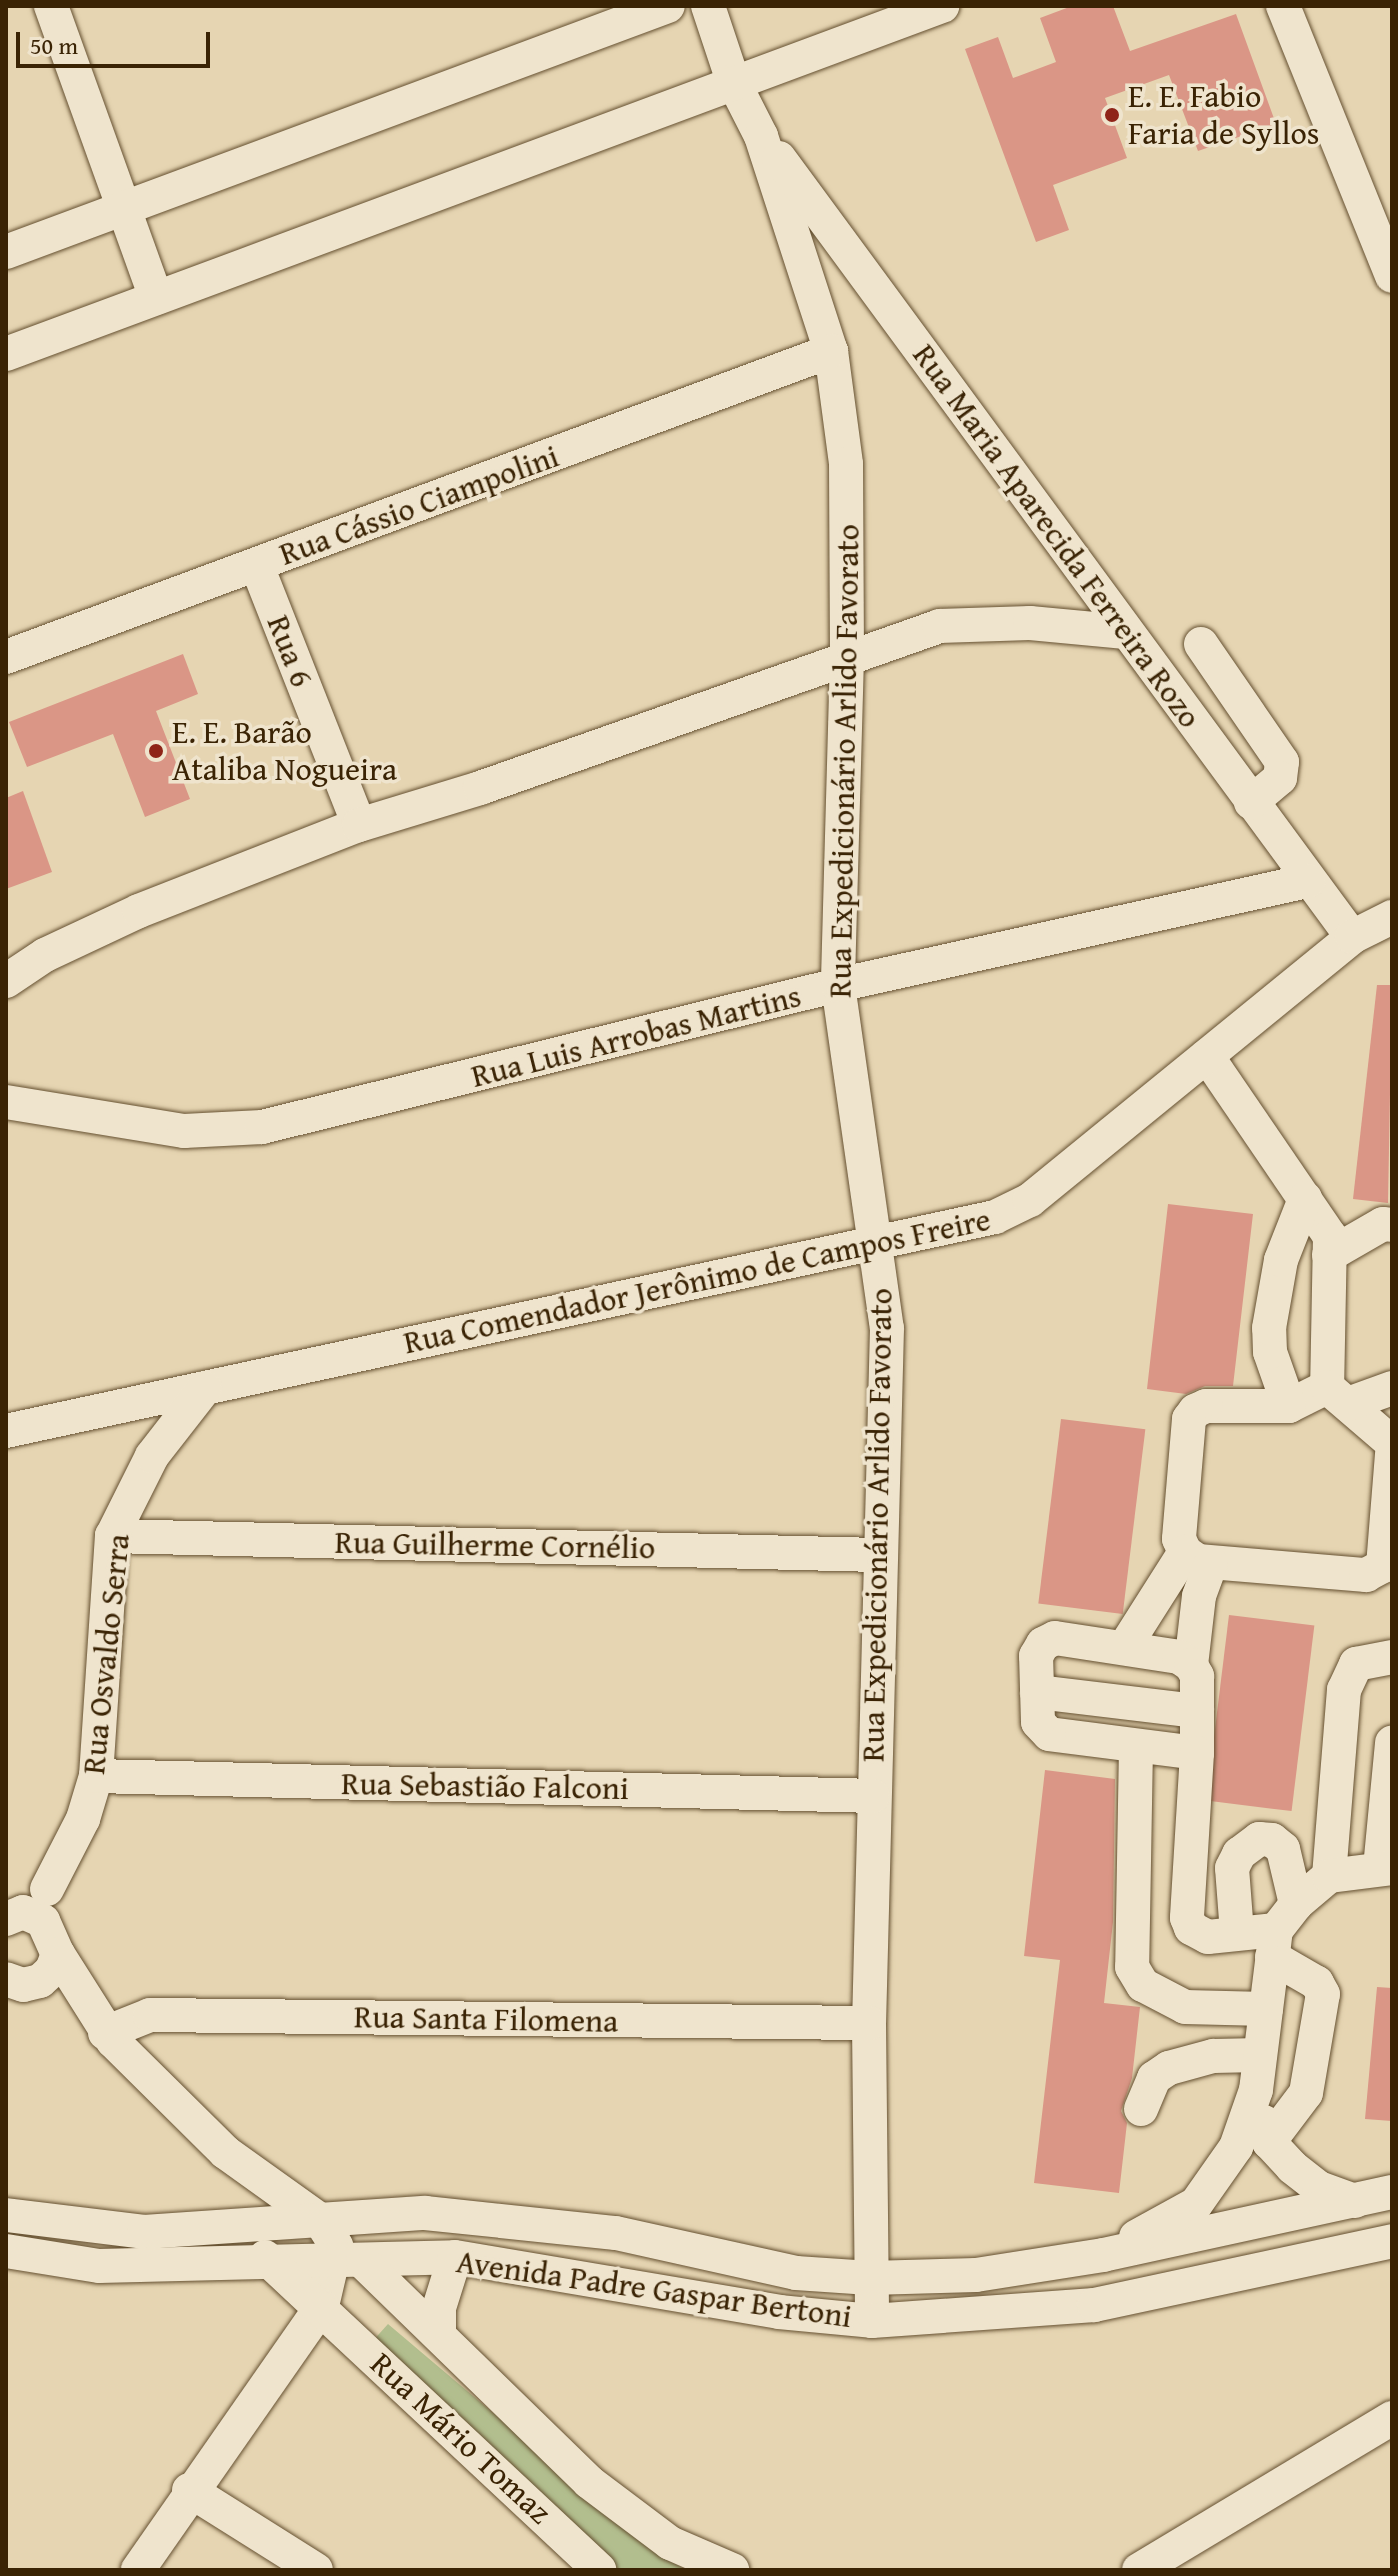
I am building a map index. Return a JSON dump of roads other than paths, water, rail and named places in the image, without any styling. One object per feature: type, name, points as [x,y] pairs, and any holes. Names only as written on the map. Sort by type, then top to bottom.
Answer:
[{"type":"street","points":[[51,6],[156,298]]},
{"type":"street","points":[[6,252],[668,6]]},
{"type":"street","name":"Rua Expedicionário Arlido Favorato","points":[[708,6],[733,81],[761,136],[831,351],[846,464],[847,657],[838,985],[865,1198],[878,1245],[887,1328],[878,1555],[869,2023],[872,2321]]},
{"type":"street","points":[[6,354],[733,81],[942,6]]},
{"type":"street","points":[[1283,6],[1392,276]]},
{"type":"street","name":"Rua Maria Aparecida Ferreira Rozo","points":[[761,136],[1352,937]]},
{"type":"street","name":"Rua Cássio Ciampolini","points":[[6,657],[831,351]]},
{"type":"street","name":"Rua 6","points":[[257,566],[359,825]]},
{"type":"street","points":[[6,981],[45,955],[139,911],[359,825],[494,783],[939,626],[1030,623],[1126,632]]},
{"type":"street","points":[[1201,644],[1282,762],[1280,778],[1251,802]]},
{"type":"street","name":"Rua Luis Arrobas Martins","points":[[6,1102],[184,1131],[262,1127],[838,985],[1309,881]]},
{"type":"street","name":"Rua Comendador Jerônimo de Campos Freire","points":[[6,1431],[878,1245],[995,1217],[1030,1200],[1352,937],[1392,917]]},
{"type":"street","points":[[1207,1056],[1330,1236],[1337,1396],[1392,1443]]},
{"type":"street","points":[[1289,1406],[1270,1352],[1269,1328],[1281,1260],[1305,1199]]},
{"type":"street","points":[[1329,1255],[1383,1224],[1392,1225]]},
{"type":"street","name":"Rua Osvaldo Serra","points":[[19,1981],[52,1970],[29,1918],[83,1819],[96,1776],[112,1536],[152,1456],[205,1388]]},
{"type":"street","points":[[1392,1388],[1289,1406],[1206,1406],[1189,1419],[1179,1539],[1198,1557],[1354,1575],[1383,1566],[1392,1453]]},
{"type":"street","name":"Rua Guilherme Cornélio","points":[[112,1536],[878,1555]]},
{"type":"street","points":[[1124,1648],[1198,1557]]},
{"type":"street","points":[[1191,1665],[1199,1596],[1198,1557]]},
{"type":"street","points":[[1197,1753],[1049,1734],[1038,1722],[1036,1656],[1055,1638],[1179,1657],[1191,1665],[1197,1676],[1197,1753],[1187,1918],[1199,1934],[1281,1930],[1329,1876],[1344,1690],[1356,1664],[1392,1657]]},
{"type":"street","points":[[1037,1692],[1197,1711]]},
{"type":"street","points":[[1329,1876],[1386,1868],[1392,1743]]},
{"type":"street","points":[[1136,1747],[1132,1967],[1143,1985],[1185,2007],[1266,2009]]},
{"type":"street","name":"Rua Sebastião Falconi","points":[[96,1776],[873,1796]]},
{"type":"street","points":[[1103,2255],[1196,2204],[1236,2147],[1256,2090],[1266,2009],[1281,1930],[1283,1849],[1272,1840],[1259,1839],[1239,1854],[1232,1868],[1237,1933]]},
{"type":"street","points":[[29,1918],[105,2033],[225,2152],[320,2220],[333,2233],[349,2261],[439,2333],[589,2482],[670,2543],[732,2570]]},
{"type":"street","points":[[1269,2142],[1306,2093],[1323,1994],[1281,1930]]},
{"type":"street","points":[[19,1981],[105,2033]]},
{"type":"street","name":"Rua Santa Filomena","points":[[105,2033],[150,2015],[869,2023]]},
{"type":"street","points":[[1141,2109],[1154,2078],[1169,2068],[1213,2056],[1260,2055]]},
{"type":"street","points":[[1256,2090],[1269,2142],[1319,2188],[1355,2201]]},
{"type":"street","points":[[225,2152],[240,2189],[263,2220],[269,2265]]},
{"type":"street","name":"Avenida Padre Gaspar Bertoni","points":[[6,2215],[144,2232],[263,2220],[320,2220],[425,2213],[584,2229],[796,2273],[870,2278],[976,2275],[1103,2255],[1392,2192]]},
{"type":"street","name":"Avenida Padre Gaspar Bertoni","points":[[6,2251],[99,2266],[269,2265],[455,2257],[779,2312],[872,2321],[1094,2305],[1392,2241]]},
{"type":"street","points":[[439,2333],[439,2308],[455,2257]]},
{"type":"street","points":[[138,2570],[189,2490],[322,2306],[349,2261]]},
{"type":"street","name":"Rua Mário Tomaz","points":[[269,2265],[322,2306],[600,2570]]},
{"type":"street","points":[[1149,2568],[1392,2418]]},
{"type":"street","points":[[189,2490],[316,2570]]},
{"type":"place","name":"E. E. Fabio Faria de Syllos","points":[[1112,115]]},
{"type":"place","name":"E. E. Barão Ataliba Nogueira","points":[[156,751]]}]
